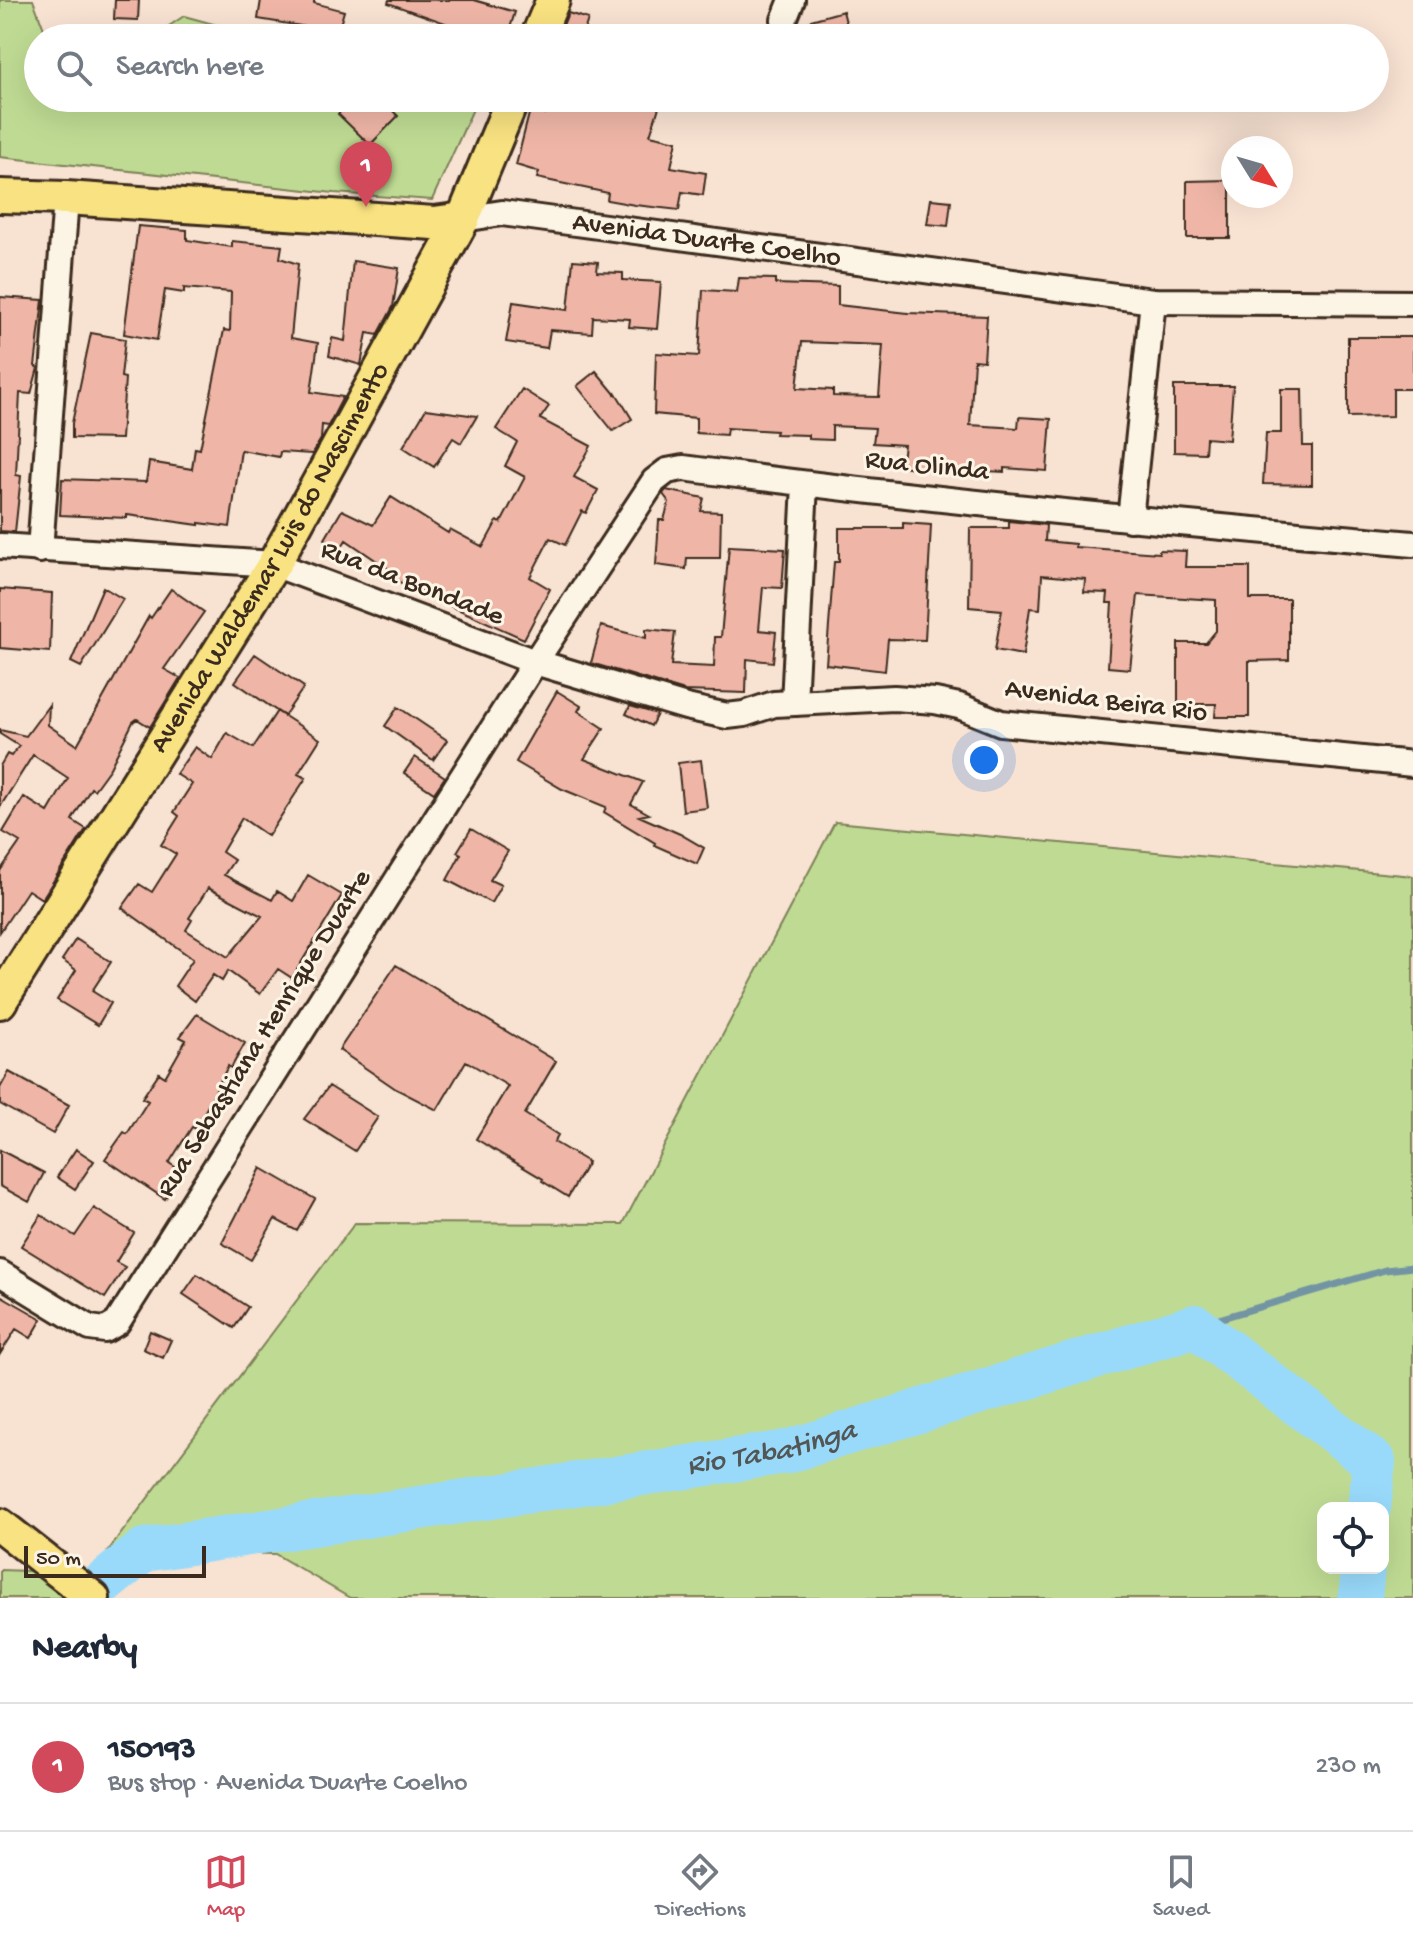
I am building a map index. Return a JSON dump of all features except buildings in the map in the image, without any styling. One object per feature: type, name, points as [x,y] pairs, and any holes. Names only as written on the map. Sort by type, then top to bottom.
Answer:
[{"type":"main road","points":[[543,24],[553,0]]},
{"type":"main road","name":"Avenida Waldemar Luis do Nascimento","points":[[0,1002],[274,564],[463,219],[507,112]]},
{"type":"main road","name":"Avenida Duarte Coelho","points":[[0,196],[434,223],[463,219]]},
{"type":"main road","points":[[0,1525],[93,1598]]},
{"type":"street","points":[[40,550],[66,198]]},
{"type":"street","name":"Avenida Duarte Coelho","points":[[463,219],[502,213],[1153,301],[1413,303]]},
{"type":"street","points":[[1130,519],[1153,301]]},
{"type":"street","name":"Rua Olinda","points":[[535,662],[654,481],[667,471],[683,468],[1130,519],[1413,544]]},
{"type":"street","points":[[794,703],[805,484]]},
{"type":"street","name":"Rua da Bondade","points":[[0,546],[274,564],[535,662],[686,707],[727,716],[774,704],[794,703]]},
{"type":"street","name":"Rua Sebastiana Henrique Duarte","points":[[0,1273],[90,1328],[105,1330],[117,1323],[535,662]]},
{"type":"street","name":"Avenida Beira Rio","points":[[794,703],[894,698],[935,701],[959,706],[1001,723],[1413,764]]},
{"type":"green space","points":[[0,0],[33,0],[42,24],[24,24],[24,112],[472,112],[432,200],[334,193],[0,157]]},
{"type":"green space","points":[[184,16],[213,24],[172,24]]},
{"type":"green space","points":[[835,822],[1413,876],[1413,1598],[350,1598],[275,1554],[108,1551],[355,1223],[623,1224]]},
{"type":"green space","points":[[0,1570],[60,1572],[69,1598],[0,1598]]},
{"type":"waterway","points":[[1195,1326],[1385,1270],[1413,1267]]},
{"type":"waterway","name":"Rio Tabatinga","points":[[85,1598],[144,1550],[786,1452],[1195,1326],[1374,1462],[1370,1502]]},
{"type":"waterway","name":"Rio Tabatinga","points":[[1360,1598],[1362,1574]]},
{"type":"place","name":"150193","points":[[366,207]]}]
